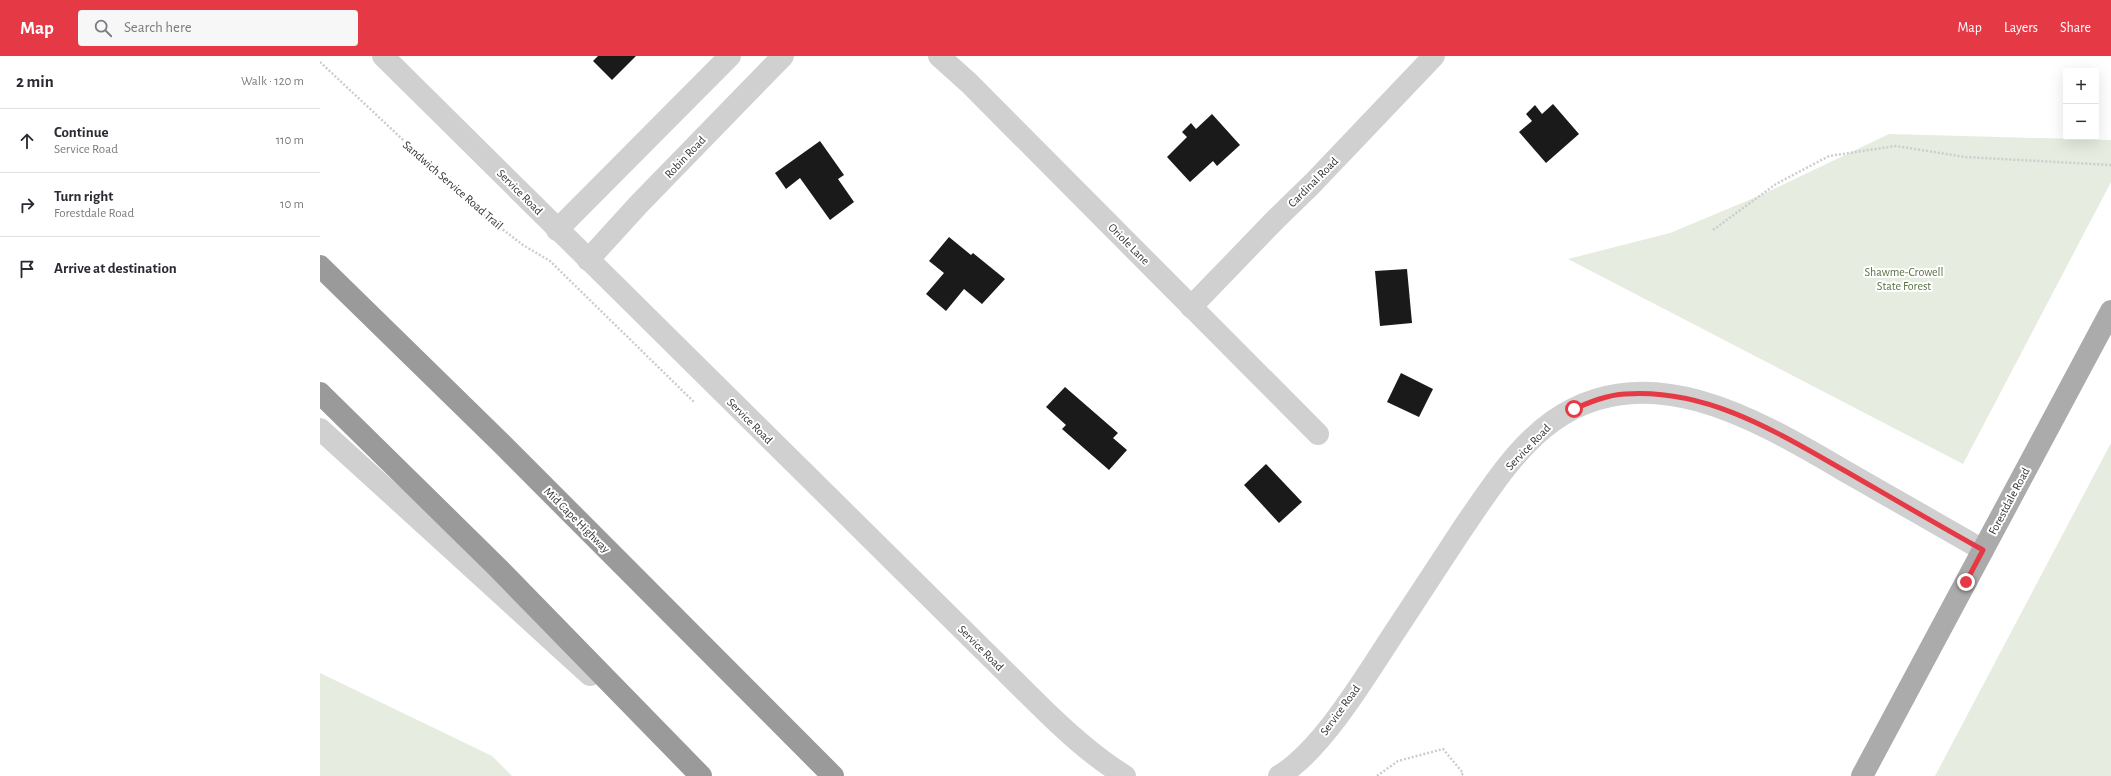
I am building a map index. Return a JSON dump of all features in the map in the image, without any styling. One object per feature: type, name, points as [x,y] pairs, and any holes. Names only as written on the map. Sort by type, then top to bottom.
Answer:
[{"type":"highway","name":"Mid Cape Highway","points":[[320,266],[501,443],[833,776]]},
{"type":"highway","points":[[320,393],[497,567],[701,776]]},
{"type":"main road","name":"Forestdale Road","points":[[1862,776],[2111,311]]},
{"type":"street","name":"Service Road","points":[[383,56],[557,230],[1059,725],[1092,753],[1125,776]]},
{"type":"street","points":[[557,230],[730,56]]},
{"type":"street","name":"Robin Road","points":[[588,260],[639,204],[783,56]]},
{"type":"street","name":"Oriole Lane","points":[[939,56],[969,83],[1318,434]]},
{"type":"street","name":"Cardinal Road","points":[[1191,307],[1313,183],[1434,56]]},
{"type":"street","name":"Service Road","points":[[1279,776],[1301,760],[1337,716],[1469,519],[1511,463],[1553,422],[1574,409],[1600,398],[1624,394],[1650,394],[1678,396],[1713,405],[1764,426],[1983,550]]},
{"type":"street","points":[[320,429],[701,776]]},
{"type":"path","name":"Sandwich Service Road Trail","points":[[320,62],[480,212],[523,245],[550,260],[695,403]]},
{"type":"path","points":[[1713,230],[1776,184],[1828,156],[1896,146],[1965,157],[2111,165]]},
{"type":"path","points":[[1377,776],[1398,761],[1443,749],[1463,773],[1461,776]]},
{"type":"green space","name":"Shawme-Crowell State Forest","points":[[1889,134],[2063,139],[2063,140],[2111,140],[2111,182],[1963,464],[1568,259],[1670,233],[1761,195]]},
{"type":"green space","points":[[2111,443],[2111,776],[1935,776]]},
{"type":"green space","points":[[320,673],[492,756],[512,776],[320,776]]},
{"type":"building","points":[[598,56],[636,56],[612,80],[593,61]]},
{"type":"building","points":[[1553,104],[1579,134],[1546,163],[1519,132],[1532,121],[1526,114],[1535,105],[1542,114]]},
{"type":"building","points":[[1212,114],[1240,145],[1217,166],[1213,161],[1190,182],[1167,157],[1187,137],[1182,132],[1191,123],[1196,129]]},
{"type":"building","points":[[820,141],[844,175],[838,179],[854,202],[830,220],[800,178],[786,189],[775,173]]},
{"type":"building","points":[[949,237],[971,255],[973,253],[1005,279],[982,304],[964,289],[946,311],[926,294],[944,273],[929,261]]},
{"type":"building","points":[[1407,269],[1412,323],[1380,326],[1375,271]]},
{"type":"building","points":[[1401,373],[1433,389],[1419,417],[1387,402]]},
{"type":"building","points":[[1065,387],[1118,433],[1113,438],[1127,450],[1109,470],[1062,429],[1066,425],[1046,407]]},
{"type":"building","points":[[1266,464],[1302,502],[1279,523],[1244,485]]},
{"type":"route","points":[[1574,409],[1600,398],[1624,394],[1678,396],[1706,402],[1764,426],[1983,550],[1966,582]]}]
